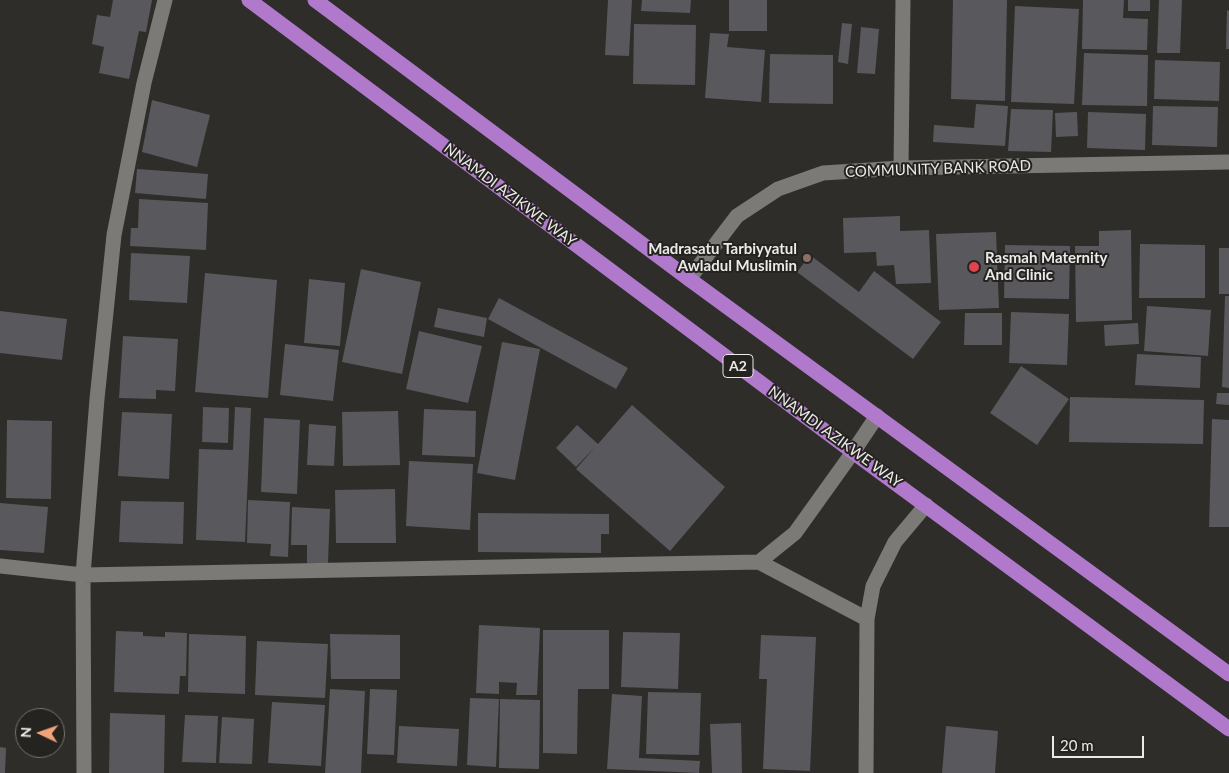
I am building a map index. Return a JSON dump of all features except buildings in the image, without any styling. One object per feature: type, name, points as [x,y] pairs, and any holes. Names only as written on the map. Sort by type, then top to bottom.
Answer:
[{"type":"highway","name":"NNAMDI AZIKWE WAY","points":[[249,0],[854,452],[1229,729]]},
{"type":"highway","points":[[315,0],[689,278],[1229,674]]},
{"type":"street","points":[[84,773],[83,575],[97,399],[114,235],[144,83],[165,0]]},
{"type":"street","points":[[900,168],[903,0]]},
{"type":"street","name":"COMMUNITY BANK ROAD","points":[[689,278],[737,216],[778,189],[823,173],[900,168],[1229,162]]},
{"type":"street","points":[[759,562],[795,533],[854,452],[877,416]]},
{"type":"street","points":[[866,773],[867,619],[872,586],[895,542],[926,505]]},
{"type":"street","points":[[0,566],[83,575],[759,562],[867,619]]},
{"type":"place","name":"Madrasatu Tarbiyyatul Awladul Muslimin","points":[[807,258]]},
{"type":"place","name":"Rasmah Maternity And Clinic","points":[[974,267]]}]
